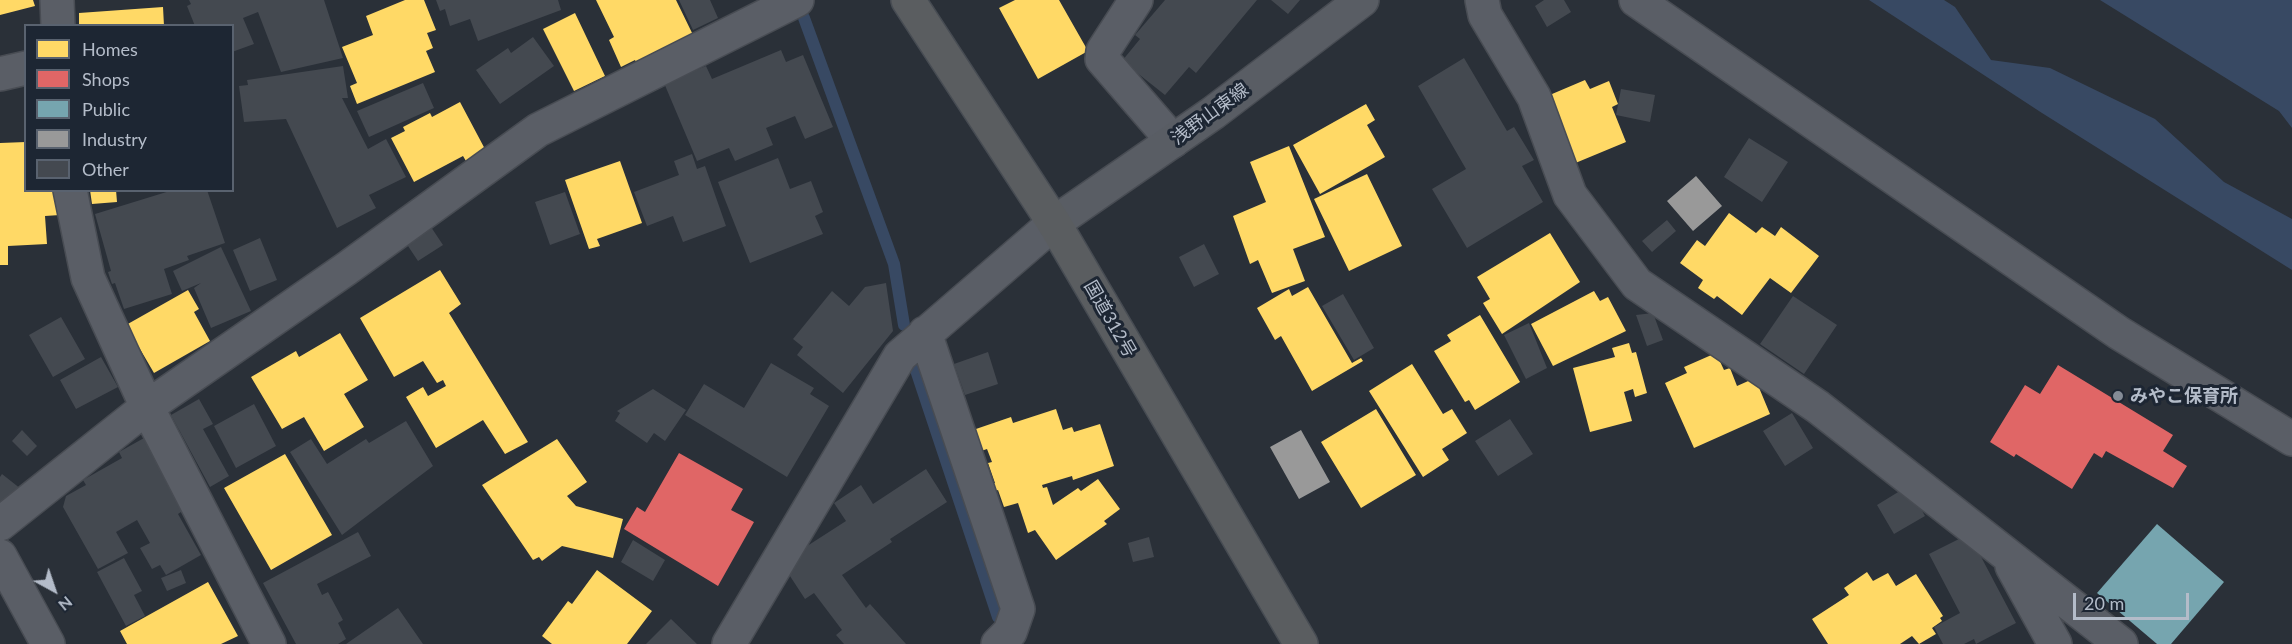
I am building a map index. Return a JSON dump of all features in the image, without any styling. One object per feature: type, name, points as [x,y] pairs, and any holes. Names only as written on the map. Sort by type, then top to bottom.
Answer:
[{"type":"highway","name":"国道312号","points":[[908,0],[1054,223],[1301,644]]},
{"type":"main road","name":"浅野山東線","points":[[1054,223],[1173,141],[1362,0]]},
{"type":"street","points":[[57,0],[58,24]]},
{"type":"street","points":[[0,524],[147,407],[346,269],[538,130],[797,0]]},
{"type":"street","points":[[1136,0],[1103,51],[1102,59],[1173,141]]},
{"type":"street","points":[[1482,0],[1485,15],[1534,97],[1570,195],[1637,284],[1818,407],[2121,644]]},
{"type":"street","points":[[1636,0],[2119,333],[2292,439]]},
{"type":"street","points":[[0,74],[24,68]]},
{"type":"street","points":[[70,192],[88,278],[147,407],[269,644]]},
{"type":"street","points":[[729,644],[900,356],[1054,223]]},
{"type":"street","points":[[925,333],[1018,609],[1010,632],[998,644]]},
{"type":"street","points":[[0,556],[48,644]]},
{"type":"street","points":[[2007,557],[2043,640]]},
{"type":"water","points":[[1869,0],[1944,0],[1955,7],[1991,60],[2050,68],[2155,119],[2224,182],[2292,219],[2292,270],[2042,113]]},
{"type":"water","points":[[2100,0],[2292,0],[2292,128],[2279,111]]},
{"type":"building: Homes","points":[[0,0],[33,0],[35,6],[0,15]]},
{"type":"building: Homes","points":[[405,0],[424,0],[436,30],[427,33],[433,48],[426,51],[435,72],[357,104],[350,86],[357,83],[342,47],[373,35],[366,16]]},
{"type":"building: Homes","points":[[596,0],[676,0],[694,37],[637,64],[635,60],[621,67],[609,40],[614,37]]},
{"type":"building: Homes","points":[[1015,0],[1059,0],[1088,51],[1038,79],[999,8]]},
{"type":"building: Homes","points":[[163,7],[164,24],[79,24],[79,13]]},
{"type":"building: Homes","points":[[575,13],[605,76],[574,91],[543,29]]},
{"type":"building: Homes","points":[[1585,80],[1590,89],[1609,81],[1618,104],[1612,107],[1626,142],[1573,164],[1545,97]]},
{"type":"building: Homes","points":[[460,102],[486,151],[466,161],[463,156],[414,182],[391,138],[405,131],[403,127],[430,113],[432,117]]},
{"type":"building: Homes","points":[[1366,104],[1375,120],[1367,125],[1385,157],[1320,194],[1293,145]]},
{"type":"building: Homes","points":[[24,142],[24,192],[57,192],[60,215],[45,216],[47,244],[8,246],[8,265],[0,265],[0,143]]},
{"type":"building: Homes","points":[[1289,146],[1325,237],[1293,249],[1305,281],[1272,293],[1258,260],[1250,264],[1233,216],[1266,202],[1250,162]]},
{"type":"building: Homes","points":[[620,161],[642,223],[597,239],[600,246],[589,249],[565,180]]},
{"type":"building: Homes","points":[[1367,174],[1402,246],[1349,271],[1314,199]]},
{"type":"building: Homes","points":[[90,192],[116,192],[117,202],[92,204]]},
{"type":"building: Homes","points":[[1729,213],[1756,233],[1762,227],[1775,236],[1781,227],[1819,256],[1791,293],[1770,278],[1742,315],[1717,296],[1714,299],[1698,288],[1703,280],[1680,263],[1697,240],[1705,246]]},
{"type":"building: Homes","points":[[1550,233],[1580,282],[1502,334],[1483,303],[1490,299],[1477,277]]},
{"type":"building: Homes","points":[[440,270],[461,304],[449,313],[528,442],[505,454],[483,420],[436,448],[406,397],[423,387],[428,396],[446,386],[443,380],[437,383],[423,361],[394,377],[360,318]]},
{"type":"building: Homes","points":[[1308,287],[1352,363],[1361,358],[1363,361],[1312,391],[1281,336],[1275,340],[1257,308],[1289,289],[1292,296]]},
{"type":"building: Homes","points":[[188,290],[199,309],[194,312],[210,341],[154,373],[126,325]]},
{"type":"building: Homes","points":[[1594,291],[1600,301],[1608,297],[1626,331],[1553,366],[1531,324]]},
{"type":"building: Homes","points":[[1480,315],[1520,382],[1475,410],[1469,400],[1465,402],[1434,351],[1451,341],[1447,335]]},
{"type":"building: Homes","points":[[340,333],[368,380],[344,394],[364,427],[324,451],[304,417],[282,429],[251,377],[296,351],[299,357]]},
{"type":"building: Homes","points":[[1629,343],[1632,353],[1636,352],[1647,393],[1635,397],[1633,389],[1624,392],[1632,421],[1590,432],[1573,368],[1615,357],[1612,348]]},
{"type":"building: Homes","points":[[1716,353],[1724,370],[1730,368],[1737,386],[1755,378],[1770,414],[1694,448],[1665,383],[1687,373],[1684,367]]},
{"type":"building: Homes","points":[[1412,364],[1443,414],[1452,409],[1467,433],[1442,449],[1449,460],[1423,477],[1369,391]]},
{"type":"building: Homes","points":[[1056,409],[1063,430],[1072,427],[1074,432],[1100,424],[1114,466],[1073,480],[1072,476],[1042,485],[1043,488],[1047,487],[1053,505],[1078,488],[1081,491],[1098,479],[1120,509],[1104,521],[1107,524],[1056,560],[1035,530],[1028,533],[1018,503],[1004,507],[998,490],[993,492],[990,484],[995,483],[988,463],[992,462],[987,449],[981,451],[973,430],[1011,417],[1013,423]]},
{"type":"building: Homes","points":[[1376,409],[1416,475],[1361,508],[1321,442]]},
{"type":"building: Homes","points":[[557,439],[587,482],[567,496],[576,506],[623,519],[613,558],[562,546],[542,561],[539,557],[533,560],[482,485]]},
{"type":"building: Homes","points":[[285,454],[332,535],[271,570],[224,488]]},
{"type":"building: Homes","points":[[597,570],[652,611],[627,644],[552,644],[542,636],[568,601],[572,604]]},
{"type":"building: Homes","points":[[1867,572],[1873,581],[1888,573],[1896,586],[1916,574],[1943,616],[1940,618],[1942,621],[1932,628],[1936,634],[1919,644],[1912,636],[1900,644],[1828,644],[1812,619],[1849,595],[1844,588]]},
{"type":"building: Homes","points":[[208,582],[238,636],[221,644],[127,644],[120,631]]},
{"type":"building: Shops","points":[[2058,365],[2173,435],[2163,451],[2187,466],[2173,488],[2106,451],[2102,458],[2094,453],[2072,489],[2016,454],[2014,457],[1990,442],[2025,385],[2040,394]]},
{"type":"building: Shops","points":[[679,453],[743,489],[731,510],[754,522],[718,586],[624,529],[637,507],[645,512]]},
{"type":"building: Public","points":[[2157,524],[2224,582],[2171,644],[2157,644],[2097,593]]},
{"type":"building: Industry","points":[[1696,176],[1722,206],[1693,231],[1667,201]]},
{"type":"building: Industry","points":[[1301,430],[1330,482],[1299,499],[1270,447]]},
{"type":"building: Other","points":[[189,0],[324,0],[343,58],[281,72],[258,12],[243,18],[254,44],[234,51],[234,24],[194,24],[187,6],[191,4]]},
{"type":"building: Other","points":[[436,0],[558,0],[561,10],[478,41],[470,19],[450,26],[445,9],[440,11]]},
{"type":"building: Other","points":[[679,0],[710,0],[718,18],[693,30]]},
{"type":"building: Other","points":[[1165,0],[1257,0],[1196,73],[1189,67],[1165,95],[1122,61],[1140,39],[1135,35]]},
{"type":"building: Other","points":[[1271,0],[1300,0],[1288,14]]},
{"type":"building: Other","points":[[1544,0],[1564,0],[1571,12],[1547,27],[1535,6]]},
{"type":"building: Other","points":[[533,37],[554,66],[500,104],[476,70],[508,48],[511,53]]},
{"type":"building: Other","points":[[781,50],[786,62],[803,55],[833,127],[805,139],[795,116],[766,128],[773,145],[735,161],[729,148],[697,161],[664,83],[706,66],[712,79]]},
{"type":"building: Other","points":[[1464,58],[1507,131],[1514,127],[1534,160],[1522,166],[1543,202],[1467,248],[1432,189],[1466,169],[1418,86]]},
{"type":"building: Other","points":[[343,66],[348,98],[342,98],[368,149],[386,139],[406,177],[369,195],[376,208],[337,228],[286,119],[244,122],[239,86],[248,85],[247,80]]},
{"type":"building: Other","points":[[423,83],[434,108],[369,137],[357,111]]},
{"type":"building: Other","points":[[1621,89],[1655,95],[1650,122],[1616,115]]},
{"type":"building: Other","points":[[1749,138],[1788,162],[1762,202],[1724,177]]},
{"type":"building: Other","points":[[692,154],[697,169],[705,166],[726,226],[683,242],[673,216],[647,226],[634,192],[679,175],[674,161]]},
{"type":"building: Other","points":[[778,158],[790,189],[811,181],[823,212],[815,216],[823,234],[750,263],[718,182]]},
{"type":"building: Other","points":[[166,192],[208,192],[225,243],[187,256],[189,260],[164,269],[172,294],[124,309],[115,283],[112,284],[108,272],[111,271],[95,214]]},
{"type":"building: Other","points":[[565,192],[580,234],[550,245],[535,202]]},
{"type":"building: Other","points":[[1667,220],[1676,231],[1652,252],[1642,241]]},
{"type":"building: Other","points":[[431,227],[443,245],[418,261],[406,243]]},
{"type":"building: Other","points":[[260,238],[277,280],[250,291],[233,250]]},
{"type":"building: Other","points":[[1204,244],[1219,274],[1194,287],[1179,257]]},
{"type":"building: Other","points":[[221,247],[251,311],[211,328],[194,288],[201,283],[182,291],[173,271]]},
{"type":"building: Other","points":[[886,283],[893,331],[843,393],[797,355],[803,347],[793,339],[832,291],[849,306],[865,287]]},
{"type":"building: Other","points":[[1343,294],[1374,348],[1354,360],[1322,306]]},
{"type":"building: Other","points":[[1793,296],[1837,325],[1804,374],[1760,344]]},
{"type":"building: Other","points":[[1653,313],[1663,340],[1647,346],[1636,315]]},
{"type":"building: Other","points":[[61,317],[85,359],[53,377],[29,335]]},
{"type":"building: Other","points":[[1529,323],[1547,368],[1526,379],[1504,335]]},
{"type":"building: Other","points":[[988,352],[998,384],[965,395],[954,364]]},
{"type":"building: Other","points":[[101,357],[118,387],[76,409],[60,380]]},
{"type":"building: Other","points":[[771,363],[814,388],[810,394],[829,406],[787,477],[685,415],[704,384],[744,408]]},
{"type":"building: Other","points":[[653,389],[686,410],[665,441],[654,433],[647,443],[615,421],[620,413],[617,411]]},
{"type":"building: Other","points":[[199,399],[213,424],[203,429],[229,476],[210,487],[171,415]]},
{"type":"building: Other","points":[[254,404],[276,446],[236,468],[214,426]]},
{"type":"building: Other","points":[[1792,413],[1813,448],[1785,466],[1763,431]]},
{"type":"building: Other","points":[[1510,419],[1533,454],[1498,476],[1475,441]]},
{"type":"building: Other","points":[[406,421],[433,466],[342,535],[290,452],[311,439],[327,464],[366,439],[369,443]]},
{"type":"building: Other","points":[[22,430],[37,446],[27,456],[12,441]]},
{"type":"building: Other","points":[[144,438],[184,510],[178,514],[201,555],[166,575],[160,565],[152,569],[140,548],[150,543],[137,520],[116,532],[128,553],[98,569],[63,507],[66,496],[86,485],[83,480],[122,458],[119,452]]},
{"type":"building: Other","points":[[926,469],[947,502],[890,539],[892,542],[842,575],[866,608],[870,604],[906,644],[844,644],[836,635],[842,630],[814,593],[805,599],[788,573],[804,548],[846,521],[834,503],[861,485],[873,504]]},
{"type":"building: Other","points":[[2,474],[21,489],[0,505],[0,477]]},
{"type":"building: Other","points":[[1908,486],[1925,516],[1894,534],[1877,505]]},
{"type":"building: Other","points":[[358,532],[371,556],[317,584],[322,595],[328,592],[343,620],[338,623],[346,639],[338,644],[296,644],[263,583]]},
{"type":"building: Other","points":[[1969,534],[2016,623],[1976,644],[1974,639],[1964,644],[1943,644],[1934,627],[1960,613],[1929,554]]},
{"type":"building: Other","points":[[1149,537],[1154,557],[1133,562],[1128,543]]},
{"type":"building: Other","points":[[633,540],[665,560],[653,581],[621,562]]},
{"type":"building: Other","points":[[124,558],[142,591],[134,595],[145,616],[126,626],[97,572]]},
{"type":"building: Other","points":[[181,570],[186,583],[167,591],[161,578]]},
{"type":"building: Other","points":[[398,608],[423,644],[346,644]]},
{"type":"building: Other","points":[[671,619],[697,644],[646,644]]},
{"type":"waterway","points":[[804,18],[894,264],[904,325]]},
{"type":"waterway","points":[[913,361],[998,617]]},
{"type":"place","name":"みやこ保育所","points":[[2118,396]]}]
